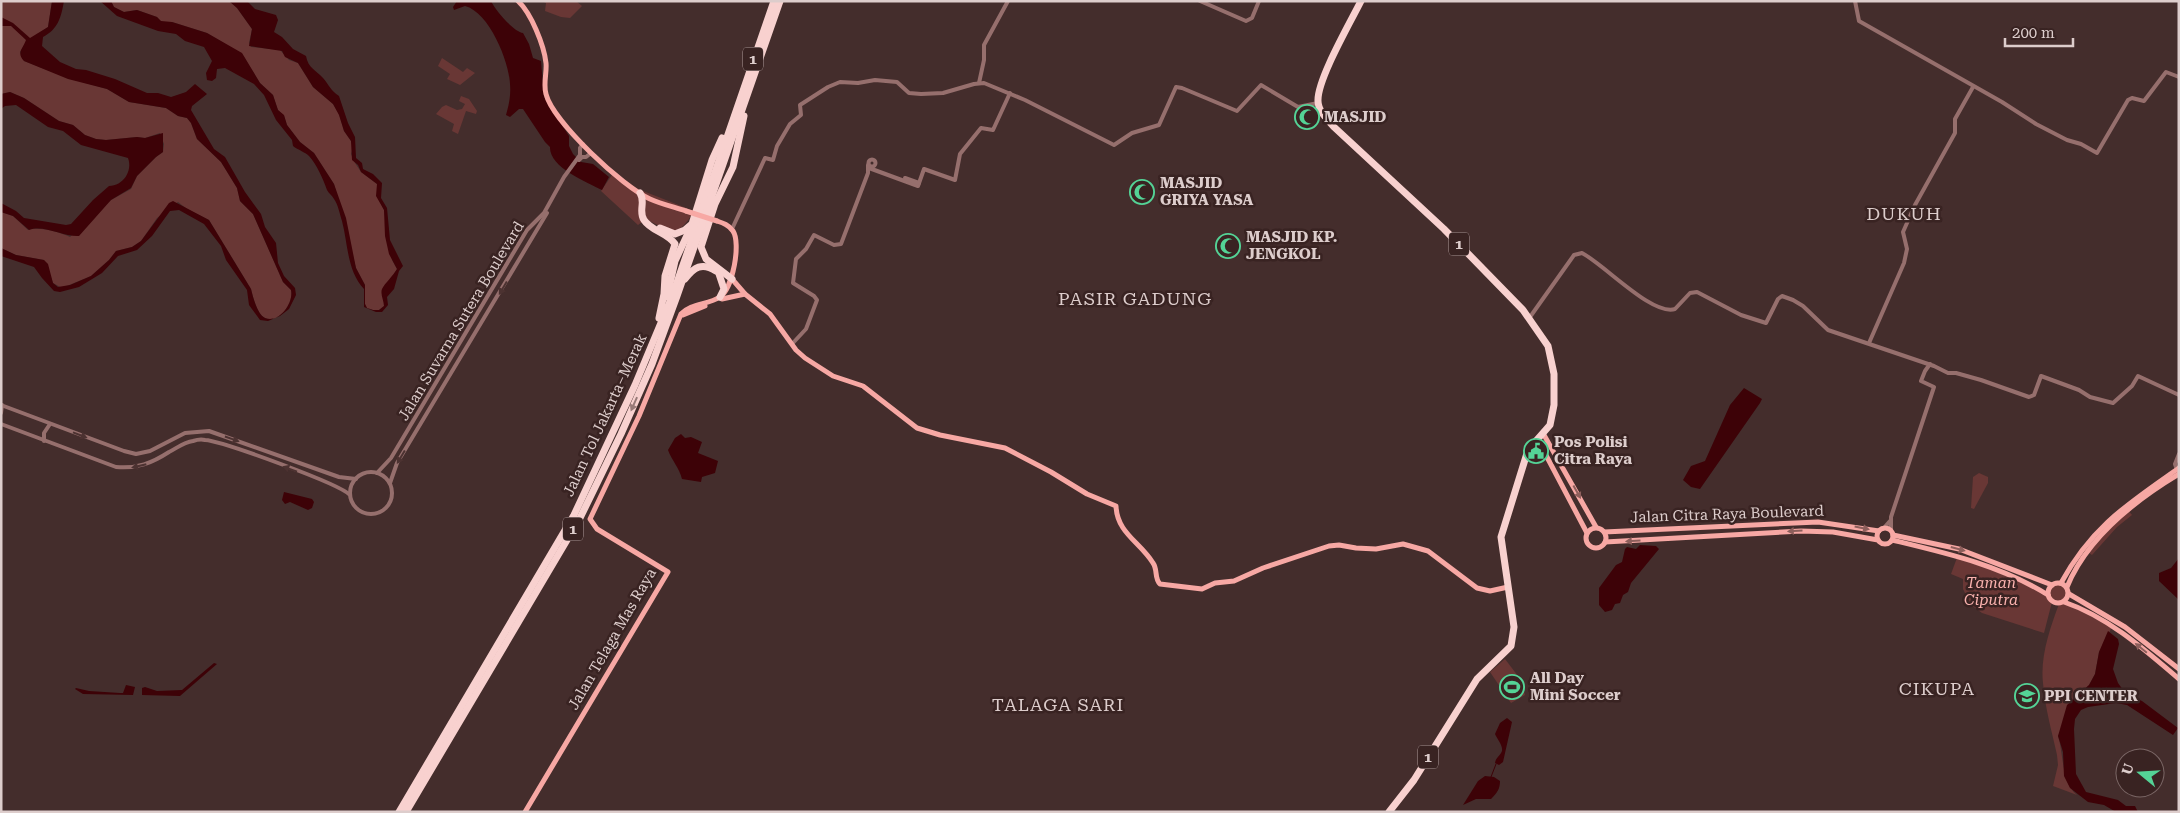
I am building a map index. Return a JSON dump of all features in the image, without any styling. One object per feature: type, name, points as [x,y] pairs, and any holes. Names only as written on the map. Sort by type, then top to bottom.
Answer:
[{"type":"highway","name":"Jalan Tol Jakarta–Merak","points":[[399,812],[574,515],[635,386],[663,319],[774,1]]},
{"type":"highway","name":"Jalan Tol Jakarta–Merak","points":[[406,812],[580,518],[621,434],[652,364],[682,283],[780,1]]},
{"type":"highway","points":[[1318,103],[1324,77],[1362,1]]},
{"type":"highway","points":[[732,281],[717,270],[703,254],[701,247],[715,204],[733,167],[747,96]]},
{"type":"highway","name":"1","points":[[1318,103],[1321,111],[1334,127],[1471,255],[1530,317],[1548,346],[1553,366],[1553,411],[1549,427],[1526,457],[1502,532],[1502,550],[1514,627],[1511,646],[1477,679],[1450,724],[1406,790],[1387,812]]},
{"type":"highway","points":[[663,319],[671,274],[692,224],[715,153],[733,116]]},
{"type":"highway","points":[[635,386],[660,314],[665,276],[675,244],[643,219],[641,212],[644,200],[640,193]]},
{"type":"highway","points":[[649,199],[644,214],[658,227],[675,234],[685,230],[692,224]]},
{"type":"highway","points":[[682,283],[694,269],[700,266],[707,266],[727,272],[733,270]]},
{"type":"highway","points":[[717,270],[724,289],[721,298]]},
{"type":"highway","name":"1","points":[[1450,724],[1480,678],[1507,655],[1514,646],[1517,631],[1505,537],[1532,448]]},
{"type":"main road","points":[[518,1],[528,14],[544,55],[546,69],[545,89],[548,99],[553,109],[582,144],[619,178],[649,199],[717,221],[732,229],[737,241],[732,281],[721,298]]},
{"type":"main road","points":[[733,270],[745,294]]},
{"type":"main road","points":[[732,281],[770,314],[805,358],[833,376],[863,386],[917,428],[940,435],[1005,448],[1051,472],[1087,494],[1116,506],[1119,524],[1152,561],[1156,568],[1157,581],[1160,584],[1202,589],[1214,583],[1234,581],[1263,568],[1337,544],[1356,548],[1376,549],[1400,544],[1428,551],[1477,588],[1490,591],[1508,587]]},
{"type":"main road","name":"Jalan Telaga Mas Raya","points":[[525,812],[668,572],[597,529],[590,520],[629,439],[680,317],[689,307],[721,298],[745,294]]},
{"type":"main road","points":[[1541,437],[1566,472],[1596,528]]},
{"type":"main road","points":[[1541,437],[1558,476],[1587,533]]},
{"type":"main road","points":[[1892,535],[1982,557],[2052,585],[2062,581],[2079,554],[2097,532],[2125,506],[2178,471]]},
{"type":"main road","points":[[1558,476],[1566,472]]},
{"type":"main road","points":[[2064,602],[2069,594],[2068,585],[2078,564],[2101,536],[2150,491]]},
{"type":"main road","points":[[1583,526],[1589,528],[1593,520]]},
{"type":"main road","name":"Jalan Citra Raya Boulevard","points":[[1604,532],[1818,522],[1881,530],[1892,535],[1885,544],[1878,540],[1836,532],[1801,531],[1605,542]]},
{"type":"main road","points":[[1836,532],[1837,524]]},
{"type":"main road","points":[[1709,527],[1710,536]]},
{"type":"main road","points":[[1596,528],[1604,532],[1605,542],[1600,546],[1591,547],[1586,539],[1587,533],[1591,529],[1596,528]]},
{"type":"main road","points":[[1878,540],[1881,530]]},
{"type":"main road","points":[[1892,535],[1932,550],[1980,563],[2013,575],[2042,591],[2055,603],[2064,602],[2072,604],[2120,631],[2179,679]]},
{"type":"main road","points":[[1932,550],[1934,544]]},
{"type":"main road","points":[[1980,563],[1982,557]]},
{"type":"main road","points":[[2062,581],[2068,585]]},
{"type":"main road","points":[[2042,591],[2047,588],[2044,582]]},
{"type":"main road","points":[[2048,595],[2052,585]]},
{"type":"main road","points":[[2069,594],[2128,630],[2179,669]]},
{"type":"main road","points":[[2072,604],[2072,600],[2076,598]]},
{"type":"street","points":[[980,83],[984,60],[984,44],[1008,1]]},
{"type":"street","points":[[1200,1],[1246,21],[1252,18],[1259,1]]},
{"type":"street","points":[[1855,1],[1858,21],[2002,102],[2017,114],[2051,133],[2081,144],[2096,153],[2128,100],[2132,98],[2144,101],[2166,72],[2179,77]]},
{"type":"street","points":[[732,229],[765,158],[773,160],[777,146],[790,124],[800,116],[802,112],[800,106],[806,100],[837,83],[875,80],[897,82],[910,93],[922,94],[933,94],[980,83],[1010,93],[1114,145],[1132,133],[1159,125],[1176,87],[1237,111],[1261,85],[1298,107],[1318,103]]},
{"type":"street","points":[[1869,343],[1904,264],[1907,252],[1903,232],[1915,205],[1953,138],[1956,130],[1955,119],[1973,87]]},
{"type":"street","points":[[792,344],[806,329],[817,300],[814,296],[793,283],[797,257],[804,251],[814,235],[834,245],[841,244],[870,167],[919,184],[924,169],[955,180],[960,154],[981,128],[993,130],[1010,93]]},
{"type":"street","points":[[564,178],[581,156],[580,148],[582,144]]},
{"type":"street","points":[[581,156],[586,157],[591,153]]},
{"type":"street","name":"Jalan Suvarna Sutera Boulevard","points":[[390,483],[392,472],[517,264],[564,178]]},
{"type":"street","name":"Jalan Suvarna Sutera Boulevard","points":[[377,472],[388,463],[529,228],[544,213],[564,178]]},
{"type":"street","points":[[1530,317],[1572,258],[1580,253],[1599,263],[1642,297],[1664,309],[1675,309],[1694,291],[1741,315],[1766,323],[1778,299],[1786,296],[1803,306],[1828,330],[1869,343],[1889,352],[1930,364],[1948,373],[1971,377],[2029,397],[2034,395],[2041,376],[2079,390],[2090,397],[2113,403],[2132,386],[2138,376],[2179,395]]},
{"type":"street","points":[[511,260],[517,264]]},
{"type":"street","points":[[481,308],[482,315],[487,314]]},
{"type":"street","points":[[1892,535],[1890,521],[1934,386],[1921,381],[1925,370],[1930,364]]},
{"type":"street","points":[[1,413],[1,405],[136,454],[150,451],[184,432],[209,431],[343,478],[356,479]]},
{"type":"street","points":[[1,424],[116,468],[141,467],[184,444],[204,440],[228,446],[306,474],[342,488],[350,495]]},
{"type":"street","points":[[44,441],[44,433],[50,424]]},
{"type":"street","points":[[404,436],[411,440]]},
{"type":"street","points":[[2178,471],[2174,464],[2179,454]]},
{"type":"street","points":[[306,474],[310,472],[310,467]]},
{"type":"street","points":[[377,472],[384,476],[390,483],[393,491],[392,500],[388,507],[377,514],[368,515],[353,505],[350,495],[351,486],[356,479],[365,473],[377,472]]},
{"type":"street","points":[[1881,530],[1890,521]]},
{"type":"green space","points":[[1,1],[52,1],[48,27],[26,42],[20,52],[24,61],[68,78],[107,89],[129,102],[166,108],[178,116],[187,118],[197,139],[221,162],[237,188],[240,201],[253,214],[283,282],[291,290],[290,301],[284,312],[270,319],[262,316],[251,289],[209,220],[187,209],[178,202],[157,218],[141,241],[132,247],[116,251],[91,276],[62,288],[53,283],[44,260],[16,255],[1,248],[1,212],[13,216],[28,230],[43,229],[70,237],[111,200],[131,189],[137,176],[163,152],[164,144],[160,133],[145,138],[96,139],[85,135],[73,125],[59,121],[24,98],[10,92],[1,94]]},
{"type":"green space","points":[[111,1],[229,1],[237,8],[252,29],[249,43],[251,47],[280,50],[289,60],[298,63],[313,87],[333,104],[339,114],[344,131],[351,141],[353,148],[351,154],[355,163],[361,172],[377,184],[377,196],[384,210],[392,260],[397,269],[388,284],[383,288],[384,306],[379,310],[373,310],[367,308],[365,304],[365,285],[356,268],[334,184],[314,153],[300,142],[287,125],[284,116],[278,110],[273,95],[260,83],[242,54],[207,33],[172,22],[161,22],[157,17],[137,10],[124,12],[114,7]]},
{"type":"green space","points":[[542,1],[576,1],[582,6],[570,18],[561,17],[545,11],[546,3]]},
{"type":"green space","points":[[442,58],[463,72],[467,68],[475,73],[460,85],[447,79],[450,74],[438,66]]},
{"type":"green space","points":[[461,96],[469,99],[477,111],[476,114],[466,111],[458,134],[452,131],[454,124],[436,114],[446,105],[457,110],[462,109],[465,104],[459,101]]},
{"type":"green space","points":[[614,172],[638,189],[694,211],[679,229],[668,230],[646,219],[638,225],[601,191]]},
{"type":"green space","points":[[1979,473],[1988,477],[1988,483],[1974,509],[1971,508],[1973,477]]},
{"type":"green space","points":[[2128,510],[2132,515],[2117,527],[2092,555],[2088,552]]},
{"type":"green space","name":"Taman Ciputra","points":[[1958,555],[2048,594],[2052,585],[2061,583],[2067,587],[2069,594],[2064,602],[2112,627],[2099,652],[2095,674],[2089,685],[2080,693],[2058,736],[2068,783],[2077,795],[2053,786],[2058,765],[2047,711],[2042,673],[2044,653],[2059,604],[2052,602],[2044,633],[1982,613],[1971,605],[1963,589],[1963,579],[1951,574]]},
{"type":"green space","name":"All Day Mini Soccer","points":[[1505,659],[1521,680],[1525,695],[1511,703],[1490,672]]},
{"type":"shaded area","points":[[52,1],[64,1],[62,13],[55,27],[43,37],[42,46],[60,62],[76,69],[86,70],[115,79],[147,93],[158,93],[171,97],[186,92],[195,84],[207,94],[192,106],[191,110],[214,149],[225,157],[245,192],[261,214],[265,227],[276,243],[278,263],[284,276],[295,288],[296,295],[289,309],[280,316],[275,318],[288,307],[291,290],[283,282],[253,214],[240,201],[237,188],[221,162],[197,139],[187,118],[178,116],[166,108],[129,102],[107,89],[68,79],[24,61],[21,51],[26,40],[11,26],[1,26],[1,17],[13,23],[30,38],[48,27]]},
{"type":"shaded area","points":[[100,1],[111,1],[114,7],[124,12],[137,10],[157,17],[161,21],[172,22],[207,33],[242,53],[260,83],[273,95],[278,110],[284,115],[287,125],[300,142],[314,153],[334,184],[346,218],[356,268],[365,285],[365,304],[367,308],[379,310],[384,306],[382,289],[397,269],[389,254],[385,236],[384,210],[376,196],[377,184],[361,172],[358,165],[352,160],[351,141],[344,131],[333,104],[313,87],[298,63],[285,57],[282,51],[249,46],[252,29],[237,8],[229,1],[247,1],[255,9],[276,15],[278,20],[274,32],[282,37],[293,49],[306,56],[310,66],[339,96],[355,137],[356,158],[362,163],[363,169],[373,174],[382,183],[381,198],[387,208],[390,240],[403,266],[399,271],[394,289],[387,297],[388,305],[382,312],[376,312],[364,307],[364,289],[358,282],[351,266],[337,204],[327,190],[320,172],[312,160],[293,146],[292,140],[276,120],[264,95],[254,84],[225,68],[217,69],[216,78],[212,81],[207,80],[206,73],[212,61],[204,47],[185,41],[176,34],[158,31],[117,16]]},
{"type":"shaded area","points":[[457,1],[491,1],[505,20],[519,32],[523,33],[533,58],[541,61],[544,97],[569,136],[569,146],[573,154],[581,162],[593,164],[609,177],[602,190],[578,178],[555,161],[550,147],[523,109],[519,109],[510,117],[506,115],[510,100],[510,84],[502,51],[490,27],[474,10],[465,6],[454,10],[453,7]]},
{"type":"shaded area","points":[[10,92],[24,98],[59,121],[73,125],[85,135],[96,139],[145,138],[163,133],[163,152],[137,176],[131,188],[111,200],[79,236],[41,229],[29,230],[13,216],[1,212],[1,203],[24,218],[66,225],[71,224],[109,186],[119,183],[126,177],[129,163],[128,158],[81,145],[63,131],[48,127],[16,105],[5,106],[1,109],[1,94]]},
{"type":"shaded area","points":[[173,201],[209,220],[251,289],[262,316],[270,319],[275,318],[268,321],[260,320],[249,305],[247,290],[226,260],[221,246],[204,224],[179,210],[170,211],[152,236],[137,250],[118,256],[102,273],[79,287],[60,292],[54,291],[34,267],[1,256],[1,248],[16,255],[44,260],[48,264],[53,283],[58,287],[70,285],[91,276],[116,251],[132,247],[141,241],[169,203]]},
{"type":"shaded area","points":[[1744,388],[1762,399],[1760,403],[1700,489],[1691,487],[1683,480],[1691,466],[1705,461],[1730,405]]},
{"type":"shaded area","points":[[681,434],[685,438],[691,437],[702,442],[698,453],[718,461],[715,473],[702,477],[701,482],[682,479],[668,450],[675,438]]},
{"type":"shaded area","points":[[284,492],[312,499],[314,502],[312,508],[308,510],[290,502],[285,504],[282,500]]},
{"type":"shaded area","points":[[1640,545],[1656,546],[1659,549],[1631,583],[1628,592],[1623,595],[1620,603],[1615,604],[1612,610],[1605,612],[1599,605],[1599,588],[1616,565],[1622,562],[1625,549],[1627,547],[1636,549]]},
{"type":"shaded area","points":[[2179,558],[2179,600],[2159,581],[2159,573],[2171,568]]},
{"type":"shaded area","points":[[2108,631],[2118,639],[2119,644],[2113,669],[2118,683],[2126,694],[2142,701],[2178,728],[2173,735],[2127,705],[2116,703],[2088,707],[2081,710],[2075,719],[2074,729],[2076,774],[2086,792],[2118,800],[2126,806],[2135,806],[2138,812],[2116,812],[2104,805],[2088,802],[2070,788],[2064,776],[2063,752],[2058,736],[2067,705],[2089,685],[2095,674],[2099,652]]},
{"type":"shaded area","points":[[214,663],[217,664],[180,696],[142,695],[142,688],[145,687],[157,691],[182,690]]},
{"type":"shaded area","points":[[126,685],[135,687],[133,695],[83,694],[75,689],[123,693]]},
{"type":"shaded area","points":[[1507,718],[1512,722],[1503,762],[1499,765],[1495,763],[1502,749],[1495,734],[1500,723]]},
{"type":"shaded area","points":[[1485,776],[1494,777],[1500,781],[1496,793],[1491,799],[1476,799],[1463,805],[1478,781]]},
{"type":"waterway","points":[[1491,777],[1496,764]]},
{"type":"place","name":"MASJID","points":[[1307,117]]},
{"type":"place","name":"MASJID GRIYA YASA","points":[[1142,192]]},
{"type":"place","name":"MASJID KP. JENGKOL","points":[[1228,246]]},
{"type":"place","name":"Pos Polisi Citra Raya","points":[[1536,451]]},
{"type":"place","name":"All Day Mini Soccer","points":[[1512,687]]},
{"type":"place","name":"PPI CENTER","points":[[2027,696]]},
{"type":"district","name":"DUKUH","points":[[1904,214]]},
{"type":"district","name":"PASIR GADUNG","points":[[1135,299]]},
{"type":"district","name":"CIKUPA","points":[[1937,689]]},
{"type":"district","name":"TALAGA SARI","points":[[1058,705]]}]
